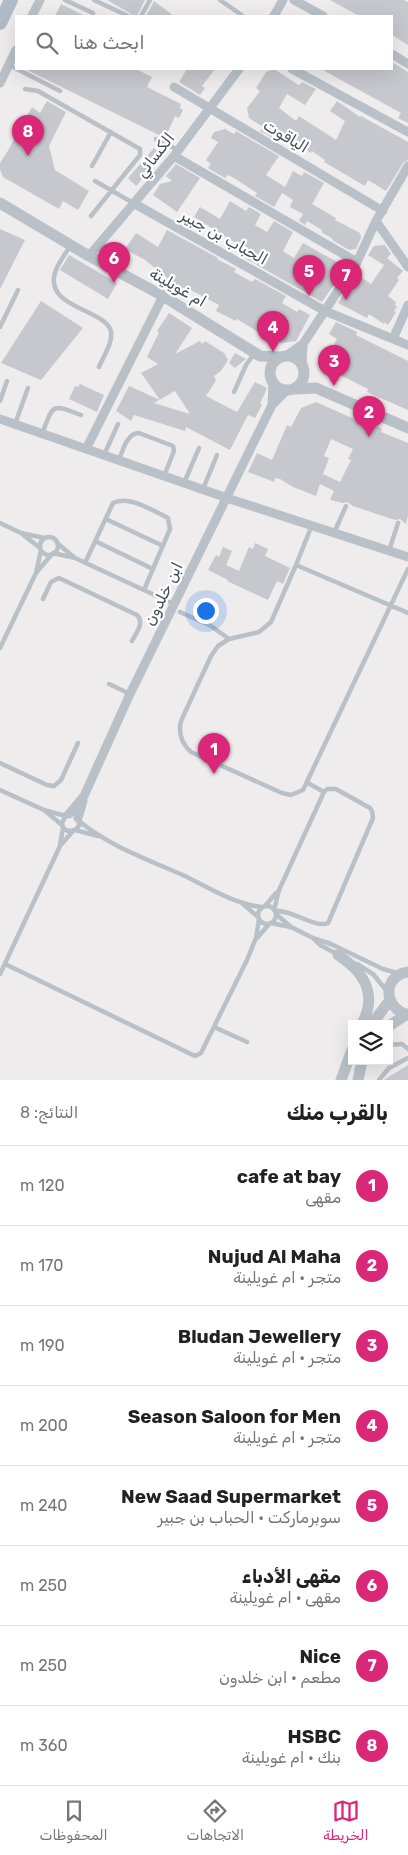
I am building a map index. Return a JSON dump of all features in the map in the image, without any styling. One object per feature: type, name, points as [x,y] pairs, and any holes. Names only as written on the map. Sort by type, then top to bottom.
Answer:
[{"type":"main road","points":[[0,23],[11,0]]},
{"type":"street","points":[[32,15],[40,0]]},
{"type":"street","points":[[275,15],[283,0]]},
{"type":"street","points":[[294,0],[321,15]]},
{"type":"street","points":[[0,82],[15,52]]},
{"type":"street","points":[[393,55],[408,64]]},
{"type":"street","name":"الكسائي","points":[[89,256],[135,204],[176,153],[238,70]]},
{"type":"street","points":[[294,70],[408,132]]},
{"type":"street","name":"الياقوت","points":[[174,87],[383,211]]},
{"type":"street","points":[[176,153],[357,262]]},
{"type":"street","points":[[271,379],[272,364],[304,344],[357,262],[376,221],[408,166]]},
{"type":"street","name":"ام غويلينة","points":[[0,203],[89,256],[163,296],[257,354],[284,356]]},
{"type":"street","name":"الحباب بن جبير","points":[[135,204],[325,311],[408,345]]},
{"type":"street","points":[[376,221],[408,267]]},
{"type":"street","points":[[86,449],[163,296]]},
{"type":"street","points":[[393,339],[408,305]]},
{"type":"street","points":[[291,390],[300,384],[304,344]]},
{"type":"street","points":[[257,354],[271,379],[279,388],[291,390],[316,388],[408,428]]},
{"type":"street","points":[[284,356],[298,360],[316,388]]},
{"type":"street","name":"ابن خلدون","points":[[271,379],[272,405]]},
{"type":"street","name":"ابن خلدون","points":[[84,796],[130,694],[178,608],[226,497],[272,405],[291,390]]},
{"type":"street","points":[[0,419],[184,483],[408,557]]},
{"type":"street","points":[[68,815],[84,796]]},
{"type":"street","points":[[79,820],[84,796]]},
{"type":"street","points":[[338,955],[359,972],[367,987],[368,1008],[364,1020]]},
{"type":"street","points":[[405,972],[393,980],[389,990],[390,998],[397,1010],[407,1015]]},
{"type":"street","points":[[375,1020],[390,998]]},
{"type":"street","points":[[393,1024],[407,1015]]},
{"type":"street","points":[[341,1080],[348,1061]]},
{"type":"street","points":[[358,1080],[361,1065]]},
{"type":"lane","points":[[65,0],[93,13]]},
{"type":"lane","points":[[94,0],[126,15]]},
{"type":"lane","points":[[142,15],[150,0]]},
{"type":"lane","points":[[220,0],[242,15]]},
{"type":"lane","points":[[9,65],[15,68]]},
{"type":"lane","points":[[19,70],[60,91]]},
{"type":"lane","points":[[26,89],[38,91],[138,147],[141,152],[91,216]]},
{"type":"lane","points":[[92,166],[111,132]]},
{"type":"lane","points":[[156,139],[176,153]]},
{"type":"lane","points":[[95,181],[135,204]]},
{"type":"lane","points":[[70,245],[55,273],[55,288],[63,298],[107,323],[111,330],[111,338],[99,367]]},
{"type":"lane","points":[[0,326],[18,290]]},
{"type":"lane","points":[[234,392],[246,365],[257,354]]},
{"type":"lane","points":[[0,401],[7,381]]},
{"type":"lane","points":[[15,424],[28,388]]},
{"type":"lane","points":[[42,434],[55,408],[60,407],[81,415]]},
{"type":"lane","points":[[104,455],[118,424]]},
{"type":"lane","points":[[119,460],[131,434],[139,433],[173,446],[174,451],[164,476]]},
{"type":"lane","points":[[184,483],[199,448]]},
{"type":"lane","points":[[204,489],[217,456]]},
{"type":"lane","points":[[84,563],[113,504],[119,500],[129,501],[168,518],[170,529],[144,590]]},
{"type":"lane","points":[[334,532],[346,506]]},
{"type":"lane","points":[[106,519],[163,546]]},
{"type":"lane","points":[[0,523],[22,533],[52,538],[75,558],[178,608],[211,626],[229,640]]},
{"type":"lane","points":[[388,551],[398,523]]},
{"type":"lane","points":[[312,525],[268,626],[254,634],[229,640],[218,646],[211,656],[181,721],[180,730],[184,744],[191,752],[282,793],[296,794],[303,790],[308,783],[408,568]]},
{"type":"lane","points":[[22,533],[47,554],[75,558]]},
{"type":"lane","points":[[0,648],[36,573],[41,549],[40,543],[45,538]]},
{"type":"lane","points":[[95,541],[153,569]]},
{"type":"lane","points":[[36,573],[57,548],[57,543]]},
{"type":"lane","points":[[296,565],[408,613]]},
{"type":"lane","points":[[43,599],[51,582],[59,578],[129,611],[139,616],[141,621],[132,641]]},
{"type":"lane","points":[[109,684],[130,694]]},
{"type":"lane","points":[[0,763],[47,785],[54,786],[61,780],[78,743]]},
{"type":"lane","points":[[308,783],[324,792]]},
{"type":"lane","points":[[256,938],[275,920],[275,911],[279,890],[324,792],[327,789],[336,789],[367,806],[372,811],[373,818],[328,923],[321,925],[288,912],[275,911]]},
{"type":"lane","points":[[0,790],[44,810],[74,815],[98,836]]},
{"type":"lane","points":[[44,810],[68,831],[98,836],[242,903],[263,923],[291,927],[383,970],[405,972]]},
{"type":"lane","points":[[0,974],[60,846],[63,819],[68,815]]},
{"type":"lane","points":[[60,846],[79,826],[79,820]]},
{"type":"lane","points":[[5,964],[191,1055],[198,1056],[214,1027],[256,938],[260,910],[279,890]]},
{"type":"lane","points":[[242,903],[272,907],[291,927]]},
{"type":"lane","points":[[313,938],[320,945],[373,974],[382,983],[390,998]]},
{"type":"lane","points":[[214,1027],[247,1042]]},
{"type":"lane","points":[[393,1045],[402,1044],[408,1048]]},
{"type":"lane","points":[[379,1080],[390,1068],[408,1058]]},
{"type":"building","points":[[107,0],[145,0],[138,15],[131,15]]},
{"type":"building","points":[[330,0],[404,0],[408,2],[408,45],[393,36],[393,15],[357,15]]},
{"type":"building","points":[[154,1],[173,15],[147,15]]},
{"type":"building","points":[[61,4],[83,15],[56,15]]},
{"type":"building","points":[[393,63],[408,72],[408,123],[398,118],[401,113],[323,70],[393,70]]},
{"type":"building","points":[[27,70],[138,70],[152,77],[147,87],[181,104],[180,108],[183,110],[179,118],[175,116],[165,138]]},
{"type":"building","points":[[186,70],[214,70],[202,86],[205,88],[200,95],[179,82]]},
{"type":"building","points":[[276,70],[297,84],[300,85],[302,82],[316,89],[305,105],[287,94],[279,108],[296,121],[299,116],[336,140],[345,121],[330,111],[337,101],[360,117],[408,142],[408,160],[403,163],[386,191],[368,180],[365,186],[324,162],[325,160],[312,151],[311,153],[295,142],[294,144],[282,135],[278,141],[260,131],[263,127],[249,118],[247,108],[260,91],[256,88],[266,72]]},
{"type":"building","points":[[47,101],[66,112],[49,146],[55,170],[89,191],[78,210],[63,201],[59,209],[3,177],[0,169],[0,163],[32,107],[40,113]]},
{"type":"building","points":[[225,129],[234,134],[236,131],[279,156],[266,175],[285,187],[293,171],[302,176],[304,172],[324,183],[312,204],[336,218],[335,220],[360,233],[361,238],[356,249],[349,250],[307,221],[305,225],[299,221],[303,214],[290,207],[293,200],[282,193],[274,207],[255,196],[257,193],[234,178],[228,175],[225,178],[208,168],[211,164],[206,160],[218,142],[211,138],[214,132]]},
{"type":"building","points":[[154,148],[163,155],[136,186],[128,178]]},
{"type":"building","points":[[176,164],[200,178],[177,212],[153,195],[160,184],[172,181],[166,176]]},
{"type":"building","points":[[230,201],[246,211],[249,207],[261,214],[255,225],[267,232],[274,221],[293,232],[283,251],[294,258],[303,243],[346,267],[322,302],[243,257],[246,252],[240,248],[241,246],[194,217],[200,207],[220,219]]},
{"type":"building","points":[[0,229],[25,240],[0,289]]},
{"type":"building","points":[[167,230],[236,269],[234,272],[252,282],[255,279],[286,296],[282,303],[297,312],[299,309],[310,315],[296,341],[281,343],[264,333],[263,335],[237,319],[236,321],[216,311],[219,305],[189,289],[188,292],[176,285],[145,260],[125,249],[136,233],[158,247]]},
{"type":"building","points":[[385,245],[391,254],[387,258],[403,271],[397,278],[399,280],[388,296],[396,302],[395,305],[397,307],[388,325],[369,314],[367,318],[338,303],[356,274],[371,284],[384,265],[368,255],[374,246]]},
{"type":"building","points":[[69,255],[117,283],[108,299],[60,270]]},
{"type":"building","points":[[41,301],[83,328],[41,380],[1,363]]},
{"type":"building","points":[[169,313],[192,328],[175,354],[200,341],[202,344],[205,341],[224,353],[228,360],[221,371],[214,376],[216,380],[206,396],[237,412],[255,382],[267,388],[260,404],[262,405],[255,418],[248,415],[230,450],[186,427],[185,431],[134,415],[131,421],[116,411],[129,386],[160,400],[141,373],[158,364],[147,357],[159,332],[157,331]],"holes":[[[175,391],[190,414],[154,403]]]},
{"type":"building","points":[[336,322],[357,332],[356,335],[408,361],[408,410],[367,392],[368,389],[330,370],[327,356],[337,339],[329,334]]},
{"type":"building","points":[[235,353],[246,359],[235,368],[229,363]]},
{"type":"building","points":[[80,384],[104,395],[97,412],[69,399],[75,386],[78,387]]},
{"type":"building","points":[[316,402],[370,426],[371,423],[382,429],[381,432],[408,443],[408,516],[406,524],[400,519],[395,520],[353,506],[347,502],[330,500],[334,491],[320,484],[316,496],[293,487],[280,479],[275,478],[274,482],[248,472],[257,453],[272,460],[287,425],[291,427],[301,408]],"holes":[[[331,439],[353,449],[348,459],[351,460],[340,482],[323,474],[329,458],[324,456]]]},
{"type":"building","points":[[255,543],[268,549],[265,556],[290,568],[283,584],[277,581],[268,600],[208,570],[216,555],[219,557],[223,547],[232,551],[226,565],[239,571],[249,547],[253,549]]},
{"type":"building","points":[[408,1065],[408,1080],[384,1080]]},
{"type":"place","name":"HSBC","points":[[28,156]]},
{"type":"place","name":"مقهى الأدباء","points":[[114,283]]},
{"type":"place","name":"New Saad Supermarket","points":[[309,296]]},
{"type":"place","name":"Nice","points":[[346,300]]},
{"type":"place","name":"Season Saloon for Men","points":[[273,352]]},
{"type":"place","name":"Bludan Jewellery","points":[[334,386]]},
{"type":"place","name":"Nujud Al Maha","points":[[369,437]]},
{"type":"place","name":"cafe at bay","points":[[214,774]]}]
